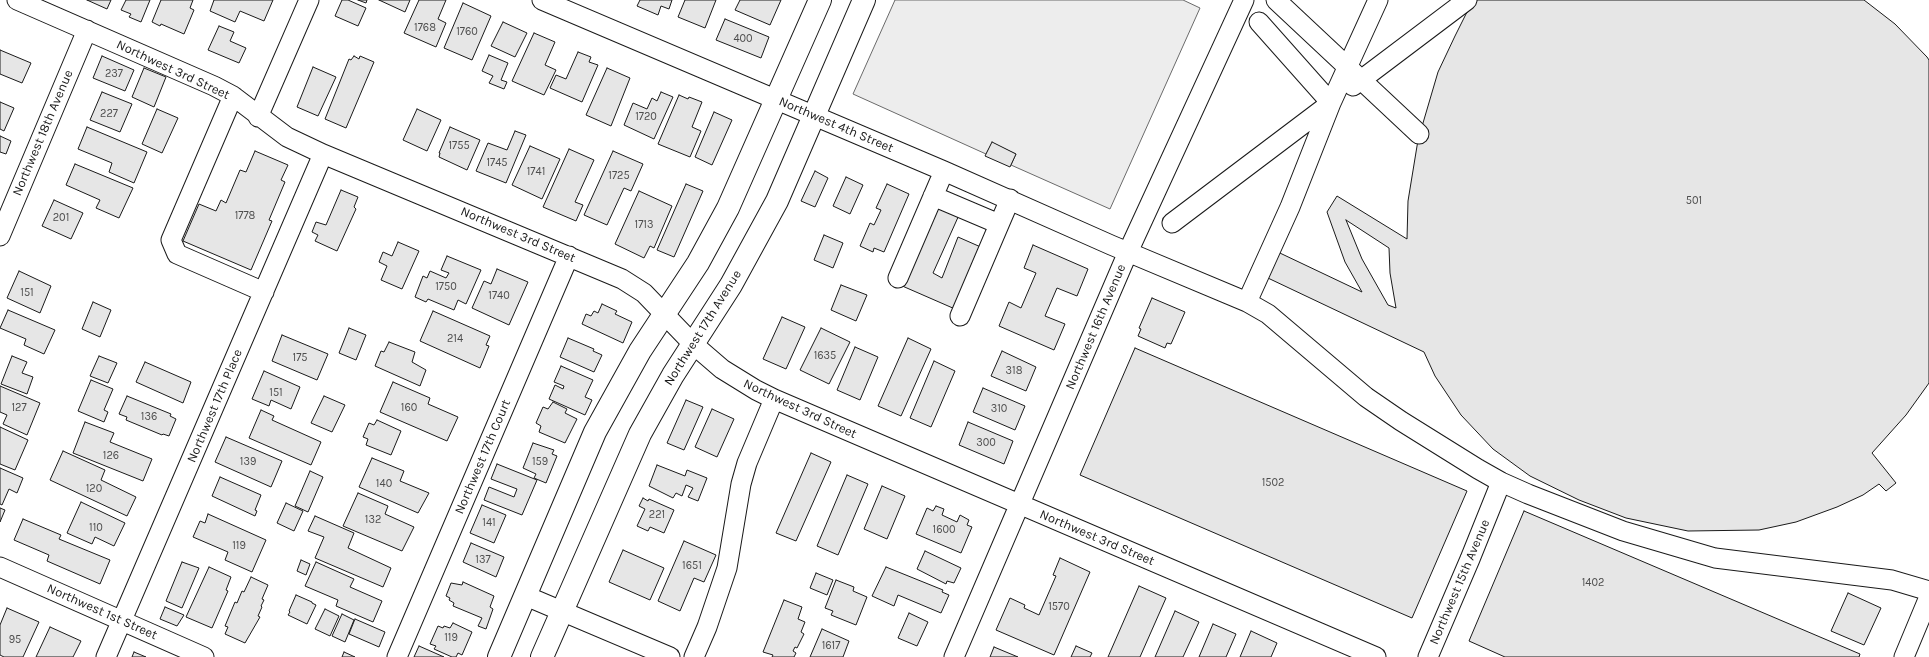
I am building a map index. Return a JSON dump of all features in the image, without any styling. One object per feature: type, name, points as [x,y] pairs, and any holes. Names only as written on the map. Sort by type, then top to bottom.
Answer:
[{"type":"main road","points":[[499,657],[595,432],[640,351],[698,263],[728,208],[777,101],[820,0]]},
{"type":"main road","name":"Northwest 17th Avenue","points":[[542,657],[640,434],[666,387],[748,257],[777,201],[864,0]]},
{"type":"street","name":"Northwest 3rd Street","points":[[17,0],[214,86],[233,96],[258,117],[287,136],[323,154],[622,278],[636,287],[665,313],[693,344],[722,369],[774,399],[1376,657]]},
{"type":"street","points":[[258,117],[309,0]]},
{"type":"street","name":"Northwest 4th Street","points":[[542,0],[1010,199],[1128,252],[1247,302],[1268,314],[1366,397],[1400,421],[1500,482],[1623,531],[1715,558],[1892,580],[1929,591]]},
{"type":"street","points":[[1276,0],[1419,134]]},
{"type":"street","points":[[1247,302],[1290,207],[1331,103],[1378,0]]},
{"type":"street","points":[[1172,223],[1467,0]]},
{"type":"street","name":"Northwest 16th Avenue","points":[[954,657],[1128,252],[1242,1]]},
{"type":"street","points":[[1259,22],[1331,103]]},
{"type":"street","name":"Northwest 18th Avenue","points":[[0,236],[87,30]]},
{"type":"street","points":[[233,96],[172,240],[177,254],[264,292]]},
{"type":"street","name":"Northwest 17th Place","points":[[106,657],[323,154]]},
{"type":"street","points":[[898,278],[944,171]]},
{"type":"street","points":[[933,196],[999,224]]},
{"type":"street","points":[[960,316],[1010,199]]},
{"type":"street","name":"Northwest 17th Court","points":[[397,657],[569,256]]},
{"type":"street","points":[[694,657],[707,627],[727,568],[741,484],[747,463],[774,399]]},
{"type":"street","name":"Northwest 15th Avenue","points":[[1428,657],[1464,573],[1500,482]]},
{"type":"street","name":"Northwest 1st Street","points":[[0,567],[204,657]]},
{"type":"street","points":[[526,596],[670,657]]},
{"type":"street","points":[[1904,657],[1929,597]]},
{"type":"shaded area","points":[[895,0],[1183,0],[1200,8],[1110,209],[1011,165],[1016,154],[992,143],[986,154],[853,94]]},
{"type":"building","points":[[87,0],[111,0],[107,9]]},
{"type":"building","points":[[126,0],[150,0],[141,22],[129,17],[131,14],[121,10]]},
{"type":"building","points":[[161,0],[193,0],[190,8],[194,10],[184,34],[161,24],[160,26],[152,22]]},
{"type":"building","points":[[214,0],[273,0],[264,21],[240,11],[235,22],[210,11]]},
{"type":"building","points":[[342,0],[348,0],[366,8],[358,26],[335,16]]},
{"type":"building","points":[[358,0],[367,0],[366,3]]},
{"type":"building","points":[[379,0],[410,0],[405,12]]},
{"type":"building","points":[[419,0],[446,0],[438,19],[446,23],[436,47],[404,33]]},
{"type":"building","points":[[640,0],[672,0],[669,9],[661,6],[658,15],[637,6]]},
{"type":"building","points":[[685,0],[716,0],[705,28],[678,17]]},
{"type":"building","points":[[740,0],[781,0],[770,25],[735,10]]},
{"type":"building","points":[[1477,0],[1864,0],[1895,24],[1927,57],[1929,60],[1929,383],[1906,415],[1872,453],[1896,483],[1886,491],[1879,484],[1863,495],[1837,507],[1796,522],[1759,530],[1688,531],[1626,518],[1579,500],[1530,476],[1493,449],[1461,415],[1435,376],[1424,352],[1251,270],[1263,245],[1362,292],[1345,262],[1327,212],[1337,196],[1407,239],[1408,201],[1418,140],[1438,72],[1466,14]],"holes":[[[1346,220],[1389,248],[1390,273],[1396,308],[1388,305],[1362,259]]]},
{"type":"building","points":[[463,3],[491,16],[472,60],[444,48]]},
{"type":"building","points":[[725,19],[769,37],[761,58],[716,40]]},
{"type":"building","points":[[503,22],[527,33],[515,57],[491,46]]},
{"type":"building","points":[[219,26],[234,32],[230,41],[246,48],[239,63],[208,50]]},
{"type":"building","points":[[534,33],[555,42],[545,65],[556,70],[544,95],[512,81]]},
{"type":"building","points":[[0,50],[31,63],[22,83],[0,74]]},
{"type":"building","points":[[578,52],[591,57],[589,62],[598,65],[582,102],[550,88],[556,75],[566,79]]},
{"type":"building","points":[[489,55],[508,63],[501,80],[507,82],[504,89],[489,83],[493,76],[482,71]]},
{"type":"building","points":[[102,56],[134,70],[125,91],[93,78]]},
{"type":"building","points":[[354,56],[359,59],[360,56],[374,62],[346,128],[325,119],[349,59],[351,60]]},
{"type":"building","points":[[313,67],[336,77],[318,116],[297,107]]},
{"type":"building","points":[[144,68],[166,77],[154,107],[132,97]]},
{"type":"building","points":[[607,68],[630,78],[611,126],[586,115]]},
{"type":"building","points":[[102,92],[132,104],[120,132],[90,120]]},
{"type":"building","points":[[661,92],[673,97],[654,139],[624,125],[633,103],[647,109],[652,98],[657,101]]},
{"type":"building","points":[[679,95],[688,99],[689,97],[702,102],[692,127],[701,131],[690,157],[658,144]]},
{"type":"building","points":[[0,102],[14,108],[4,131],[0,129]]},
{"type":"building","points":[[157,109],[178,118],[162,153],[142,144]]},
{"type":"building","points":[[417,109],[441,120],[427,151],[403,140]]},
{"type":"building","points":[[714,112],[732,120],[712,165],[695,157]]},
{"type":"building","points":[[87,127],[147,152],[134,183],[109,172],[112,163],[78,149]]},
{"type":"building","points":[[450,127],[480,140],[467,170],[439,157],[439,153]]},
{"type":"building","points":[[515,131],[526,135],[506,183],[476,171],[488,143],[507,150]]},
{"type":"building","points":[[0,136],[11,141],[6,154],[0,152]]},
{"type":"building","points":[[992,142],[1016,154],[1010,167],[985,156]]},
{"type":"building","points":[[530,146],[560,159],[542,199],[512,185]]},
{"type":"building","points":[[569,149],[594,160],[575,202],[583,205],[576,221],[543,207]]},
{"type":"building","points":[[255,151],[288,165],[281,180],[285,182],[269,220],[272,221],[251,270],[183,241],[199,204],[216,211],[221,200],[226,203],[240,170],[246,172]]},
{"type":"building","points":[[613,151],[643,164],[631,191],[624,188],[607,225],[584,215]]},
{"type":"building","points":[[75,164],[133,188],[119,218],[96,208],[100,200],[66,185]]},
{"type":"building","points":[[815,171],[828,178],[815,207],[801,201]]},
{"type":"building","points":[[846,177],[863,185],[850,214],[833,206]]},
{"type":"building","points":[[686,184],[703,191],[674,257],[657,250]]},
{"type":"building","points":[[887,184],[909,194],[884,252],[874,248],[873,252],[860,246],[870,223],[874,225],[881,210],[876,208]]},
{"type":"building","points":[[341,190],[358,197],[354,207],[356,209],[337,251],[315,241],[318,235],[312,232],[316,222],[326,225]]},
{"type":"building","points":[[639,191],[672,206],[654,248],[650,246],[644,258],[615,244]]},
{"type":"building","points":[[54,200],[83,213],[71,239],[42,226]]},
{"type":"building","points":[[935,204],[959,215],[933,273],[942,278],[958,237],[983,248],[955,309],[900,285]]},
{"type":"building","points":[[824,235],[843,243],[833,268],[814,260]]},
{"type":"building","points":[[398,242],[419,251],[402,289],[381,280],[387,266],[379,262],[383,252],[392,256]]},
{"type":"building","points":[[1033,245],[1088,269],[1077,296],[1057,288],[1045,316],[1065,324],[1054,350],[999,326],[1009,302],[1021,308],[1036,273],[1024,268]]},
{"type":"building","points":[[447,256],[481,270],[466,304],[458,300],[454,310],[428,299],[426,302],[415,297],[423,276],[427,278],[430,271],[446,278],[449,273],[441,270]]},
{"type":"building","points":[[497,269],[528,282],[509,325],[472,308],[484,281],[491,284]]},
{"type":"building","points":[[19,271],[51,286],[40,313],[7,298]]},
{"type":"building","points":[[841,285],[867,295],[856,321],[831,310]]},
{"type":"building","points":[[1152,298],[1185,312],[1171,344],[1167,343],[1165,348],[1138,336],[1141,329],[1139,328]]},
{"type":"building","points":[[93,302],[111,310],[100,337],[82,329]]},
{"type":"building","points":[[602,304],[617,311],[615,314],[632,322],[623,343],[582,324],[586,314],[591,316],[594,311],[598,313]]},
{"type":"building","points":[[8,310],[55,330],[44,354],[24,345],[26,339],[0,328]]},
{"type":"building","points":[[433,311],[490,336],[486,345],[489,346],[480,368],[420,341]]},
{"type":"building","points":[[782,317],[805,327],[786,369],[763,359]]},
{"type":"building","points":[[349,328],[366,335],[356,360],[339,353]]},
{"type":"building","points":[[821,328],[850,342],[829,384],[800,370]]},
{"type":"building","points":[[282,335],[328,354],[317,380],[272,361]]},
{"type":"building","points":[[568,338],[594,349],[593,351],[602,355],[594,372],[560,357]]},
{"type":"building","points":[[908,338],[931,349],[901,416],[878,406]]},
{"type":"building","points":[[389,342],[415,352],[412,362],[426,370],[420,386],[375,366],[381,351],[384,352]]},
{"type":"building","points":[[855,347],[878,357],[860,400],[837,390]]},
{"type":"building","points":[[1135,348],[1467,491],[1412,618],[1080,475]]},
{"type":"building","points":[[1002,351],[1036,367],[1026,391],[991,376]]},
{"type":"building","points":[[12,356],[27,362],[22,373],[33,377],[27,394],[1,384]]},
{"type":"building","points":[[99,356],[117,363],[108,383],[90,376]]},
{"type":"building","points":[[934,361],[955,371],[931,427],[910,418]]},
{"type":"building","points":[[145,362],[191,382],[183,403],[136,382]]},
{"type":"building","points":[[561,366],[593,380],[585,397],[592,400],[585,415],[549,399],[555,385],[563,389],[564,386],[554,382]]},
{"type":"building","points":[[264,371],[300,387],[291,409],[271,400],[269,406],[252,399]]},
{"type":"building","points":[[91,380],[113,389],[104,410],[108,412],[104,422],[78,411]]},
{"type":"building","points":[[393,382],[430,398],[428,404],[458,417],[447,441],[380,412]]},
{"type":"building","points":[[0,386],[40,403],[27,435],[3,424],[7,415],[0,412]]},
{"type":"building","points":[[983,388],[1025,406],[1015,430],[973,412]]},
{"type":"building","points":[[127,396],[171,414],[170,416],[176,419],[169,436],[162,435],[126,420],[127,417],[119,414]]},
{"type":"building","points":[[324,396],[345,405],[332,432],[311,423]]},
{"type":"building","points":[[686,400],[703,407],[684,450],[667,443]]},
{"type":"building","points":[[553,402],[567,409],[565,413],[577,419],[565,443],[539,432],[541,426],[536,423],[543,407],[548,409]]},
{"type":"building","points":[[712,409],[734,419],[717,457],[695,447]]},
{"type":"building","points":[[261,410],[274,416],[272,420],[321,442],[311,465],[249,438]]},
{"type":"building","points":[[377,420],[401,431],[391,455],[366,445],[368,439],[363,437],[369,423],[374,425]]},
{"type":"building","points":[[85,422],[114,433],[110,442],[152,459],[143,481],[73,453]]},
{"type":"building","points":[[968,422],[1013,441],[1004,464],[959,445]]},
{"type":"building","points":[[0,427],[28,440],[15,470],[0,464]]},
{"type":"building","points":[[226,437],[282,461],[271,487],[215,462]]},
{"type":"building","points":[[533,443],[554,450],[552,454],[557,456],[546,483],[534,478],[536,474],[523,468]]},
{"type":"building","points":[[63,451],[105,470],[101,480],[136,497],[127,516],[50,480]]},
{"type":"building","points":[[811,453],[831,462],[796,541],[776,533]]},
{"type":"building","points":[[372,458],[404,471],[400,481],[429,493],[418,513],[359,487]]},
{"type":"building","points":[[497,464],[537,480],[522,515],[484,500],[489,487],[514,497],[517,489],[491,479]]},
{"type":"building","points":[[657,465],[685,476],[687,470],[707,478],[698,501],[688,497],[693,488],[686,485],[682,496],[676,493],[673,498],[649,486]]},
{"type":"building","points":[[0,468],[23,478],[17,493],[9,489],[2,505],[0,504]]},
{"type":"building","points":[[310,471],[323,477],[308,512],[295,506]]},
{"type":"building","points":[[847,475],[868,484],[838,555],[817,546]]},
{"type":"building","points":[[220,477],[261,495],[255,510],[257,511],[255,516],[212,496]]},
{"type":"building","points":[[882,486],[905,496],[887,539],[864,529]]},
{"type":"building","points":[[358,493],[388,506],[385,514],[414,527],[402,551],[343,526]]},
{"type":"building","points":[[643,498],[648,501],[649,499],[674,510],[664,533],[650,527],[648,531],[637,526],[645,509],[639,506]]},
{"type":"building","points":[[81,502],[125,523],[114,546],[95,537],[92,544],[67,533]]},
{"type":"building","points":[[286,503],[303,511],[294,531],[277,523]]},
{"type":"building","points":[[482,505],[506,515],[494,543],[470,533]]},
{"type":"building","points":[[936,506],[944,509],[942,515],[957,522],[960,515],[969,520],[967,525],[972,527],[961,553],[916,534],[927,508],[933,511]]},
{"type":"building","points":[[0,508],[5,510],[0,522]]},
{"type":"building","points":[[1524,511],[1860,654],[1859,657],[1505,657],[1469,641]]},
{"type":"building","points":[[208,514],[266,540],[252,572],[225,560],[228,552],[193,537],[200,521],[205,523]]},
{"type":"building","points":[[315,516],[354,533],[348,548],[391,568],[383,587],[315,558],[324,537],[308,531]]},
{"type":"building","points":[[23,519],[61,535],[59,539],[110,560],[100,584],[47,561],[49,555],[14,540]]},
{"type":"building","points":[[684,541],[716,555],[704,582],[694,578],[680,611],[658,601]]},
{"type":"building","points":[[471,543],[504,557],[496,577],[463,562]]},
{"type":"building","points":[[623,550],[664,568],[650,600],[609,582]]},
{"type":"building","points":[[925,551],[961,568],[954,583],[947,581],[946,584],[917,569]]},
{"type":"building","points":[[1060,558],[1090,572],[1054,655],[996,630],[1010,598],[1025,605],[1024,608],[1039,615],[1056,576],[1053,575]]},
{"type":"building","points":[[301,560],[310,564],[306,575],[297,571]]},
{"type":"building","points":[[182,562],[199,568],[182,608],[166,601]]},
{"type":"building","points":[[316,562],[354,579],[350,587],[382,601],[373,622],[336,606],[338,600],[305,586]]},
{"type":"building","points":[[209,567],[231,577],[226,590],[228,591],[212,628],[186,617]]},
{"type":"building","points":[[886,567],[943,590],[942,592],[949,595],[941,613],[898,595],[894,606],[872,596]]},
{"type":"building","points":[[816,573],[833,580],[827,595],[810,588]]},
{"type":"building","points":[[251,577],[268,585],[262,599],[264,600],[258,616],[260,617],[245,643],[225,634],[228,627],[225,626],[235,602],[237,603],[242,591],[244,592]]},
{"type":"building","points":[[836,580],[854,587],[853,591],[867,597],[856,625],[831,615],[833,611],[825,608]]},
{"type":"building","points":[[463,582],[494,596],[490,607],[493,609],[486,629],[478,626],[482,618],[453,606],[454,603],[446,596],[451,583],[462,585]]},
{"type":"building","points":[[1139,586],[1166,598],[1140,657],[1108,657]]},
{"type":"building","points":[[1848,593],[1881,608],[1864,645],[1831,631]]},
{"type":"building","points":[[296,595],[316,605],[307,624],[288,615]]},
{"type":"building","points":[[784,600],[802,607],[798,619],[805,622],[801,632],[804,634],[797,648],[795,647],[793,651],[796,653],[794,657],[772,657],[773,655],[763,652]]},
{"type":"building","points":[[165,607],[184,615],[177,626],[160,619]]},
{"type":"building","points":[[7,608],[39,622],[23,657],[4,657],[0,655],[0,625]]},
{"type":"building","points":[[325,609],[339,616],[330,636],[315,629]]},
{"type":"building","points":[[1175,611],[1199,622],[1183,657],[1155,657]]},
{"type":"building","points":[[909,613],[928,622],[917,646],[898,638]]},
{"type":"building","points":[[342,614],[354,620],[345,642],[332,636]]},
{"type":"building","points":[[355,619],[385,632],[379,647],[349,634]]},
{"type":"building","points":[[453,623],[472,632],[462,655],[458,653],[456,657],[452,657],[434,649],[436,646],[430,644],[438,626],[450,628]]},
{"type":"building","points":[[1213,624],[1236,634],[1226,657],[1199,657]]},
{"type":"building","points":[[50,627],[81,641],[73,657],[36,657]]},
{"type":"building","points":[[822,629],[849,641],[843,657],[810,657]]},
{"type":"building","points":[[1251,631],[1277,643],[1271,657],[1240,657]]},
{"type":"building","points":[[419,646],[444,657],[414,657]]},
{"type":"building","points":[[1076,646],[1092,653],[1090,657],[1071,657]]},
{"type":"building","points":[[994,647],[1018,657],[990,657]]},
{"type":"building","points":[[134,652],[146,657],[132,657]]},
{"type":"building","points":[[344,652],[355,657],[342,657]]}]
